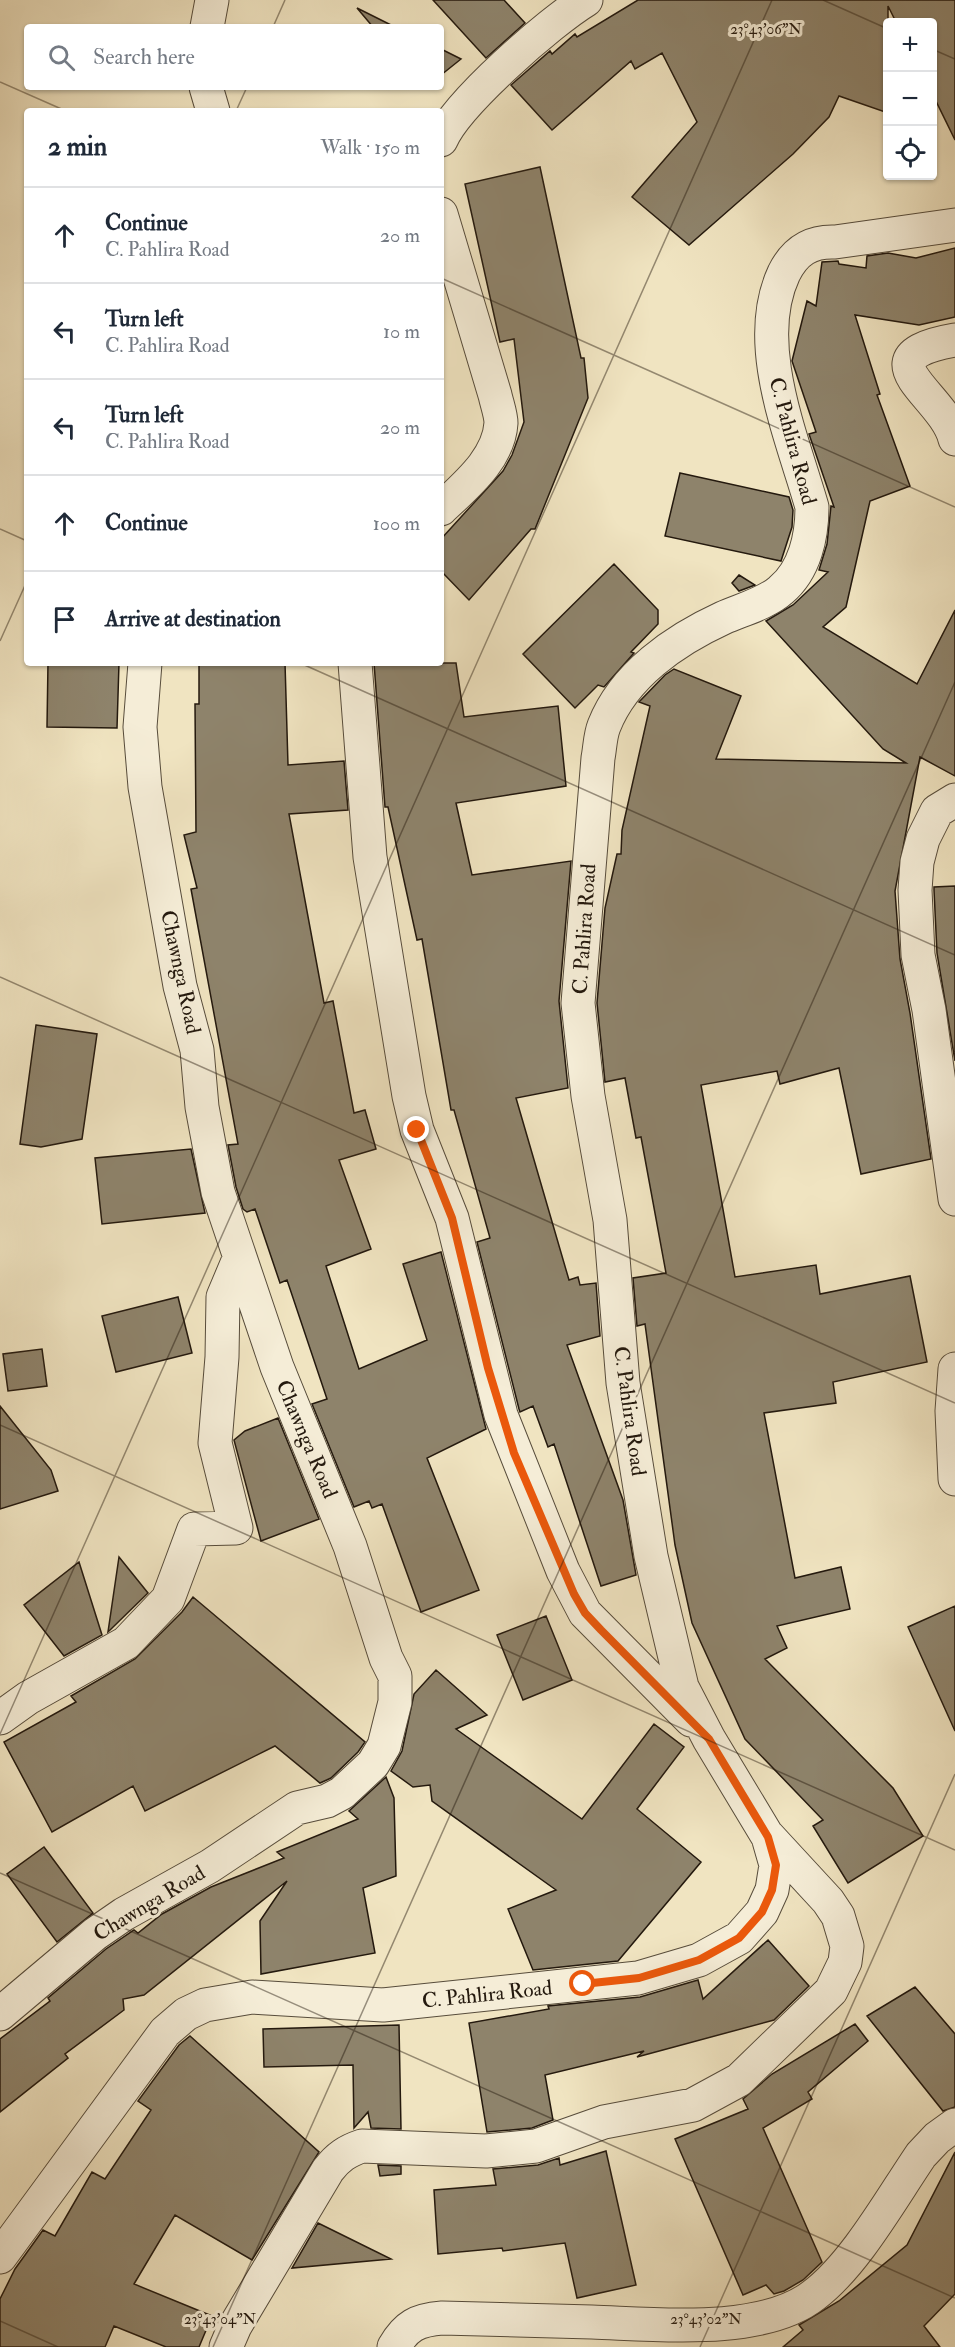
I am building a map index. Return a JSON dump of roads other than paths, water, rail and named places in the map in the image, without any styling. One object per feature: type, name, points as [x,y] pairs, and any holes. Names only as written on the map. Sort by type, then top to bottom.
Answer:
[{"type":"street","points":[[208,24],[212,0]]},
{"type":"street","points":[[444,134],[473,97],[549,27],[586,0]]},
{"type":"street","points":[[207,90],[212,108]]},
{"type":"street","points":[[444,224],[495,395],[501,423],[493,448],[483,467],[444,506]]},
{"type":"street","name":"C. Pahlira Road","points":[[0,2257],[165,2032],[186,2014],[205,2005],[252,1997],[383,2005],[639,1978],[699,1960],[739,1938],[762,1912],[772,1890],[776,1865],[765,1832],[709,1739],[682,1687],[651,1556],[623,1383],[610,1220],[588,1096],[578,1003],[598,758],[603,728],[616,702],[641,672],[670,647],[703,627],[780,592],[795,574],[806,550],[812,529],[812,507],[773,367],[770,340],[772,313],[778,286],[789,263],[803,248],[817,241],[835,242],[955,225]]},
{"type":"street","points":[[955,340],[926,345],[917,350],[911,358],[909,370],[914,381],[937,406],[955,439]]},
{"type":"street","name":"Chawnga Road","points":[[0,2014],[95,1934],[124,1914],[210,1866],[297,1808],[327,1801],[342,1793],[373,1764],[389,1729],[395,1702],[395,1676],[386,1658],[350,1546],[277,1367],[218,1192],[212,1164],[197,1050],[180,986],[145,787],[140,728],[145,666]]},
{"type":"street","points":[[355,666],[370,857],[409,1096],[417,1130],[452,1218],[501,1415],[563,1571],[585,1613],[709,1739]]},
{"type":"street","points":[[955,800],[937,812],[923,839],[916,862],[915,890],[918,955],[955,1199]]},
{"type":"street","points":[[0,1718],[28,1698],[126,1643],[168,1599],[194,1529],[236,1528],[215,1443],[222,1357],[223,1297],[239,1259]]},
{"type":"street","points":[[955,1369],[952,1412],[955,1479]]},
{"type":"street","points":[[226,2347],[235,2326],[328,2170],[337,2158],[348,2150],[362,2146],[486,2151],[536,2146],[604,2122],[693,2104],[739,2080],[772,2051],[831,1991],[845,1962],[847,1946],[841,1923],[828,1901],[765,1832]]},
{"type":"street","points":[[394,2347],[405,2329],[420,2320],[442,2318],[688,2325],[743,2321],[786,2310],[813,2297],[841,2271],[921,2155],[937,2138],[955,2125]]}]
